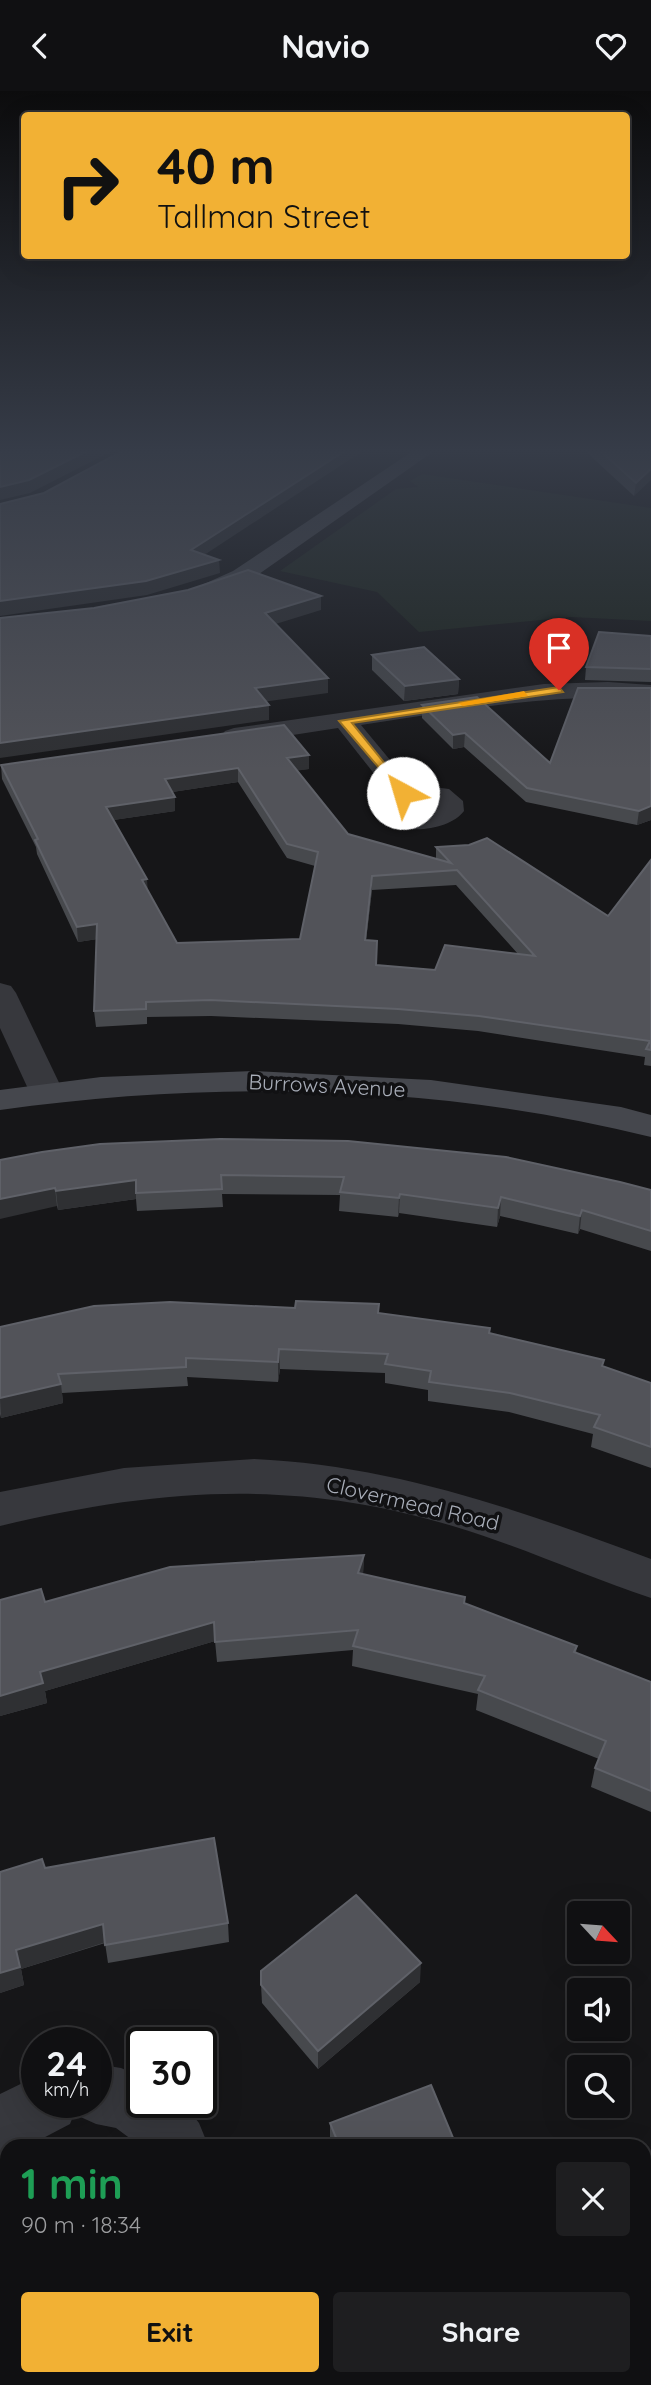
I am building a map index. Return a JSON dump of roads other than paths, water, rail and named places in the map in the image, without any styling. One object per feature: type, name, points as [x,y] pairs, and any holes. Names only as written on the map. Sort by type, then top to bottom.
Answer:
[{"type":"street","points":[[181,599],[241,576],[270,556]]},
{"type":"street","points":[[205,740],[544,691],[608,688],[651,692]]},
{"type":"street","points":[[345,721],[403,793]]},
{"type":"street","points":[[0,993],[47,1093]]},
{"type":"street","name":"Burrows Avenue","points":[[0,1100],[152,1083],[270,1080],[328,1082],[406,1088],[498,1100],[621,1118],[651,1126]]},
{"type":"street","name":"Clovermead Road","points":[[0,1509],[121,1482],[268,1477],[336,1482],[500,1522],[651,1579]]},
{"type":"street","points":[[112,2098],[131,2102],[150,2113],[172,2139]]},
{"type":"street","points":[[0,2132],[21,2116]]}]
